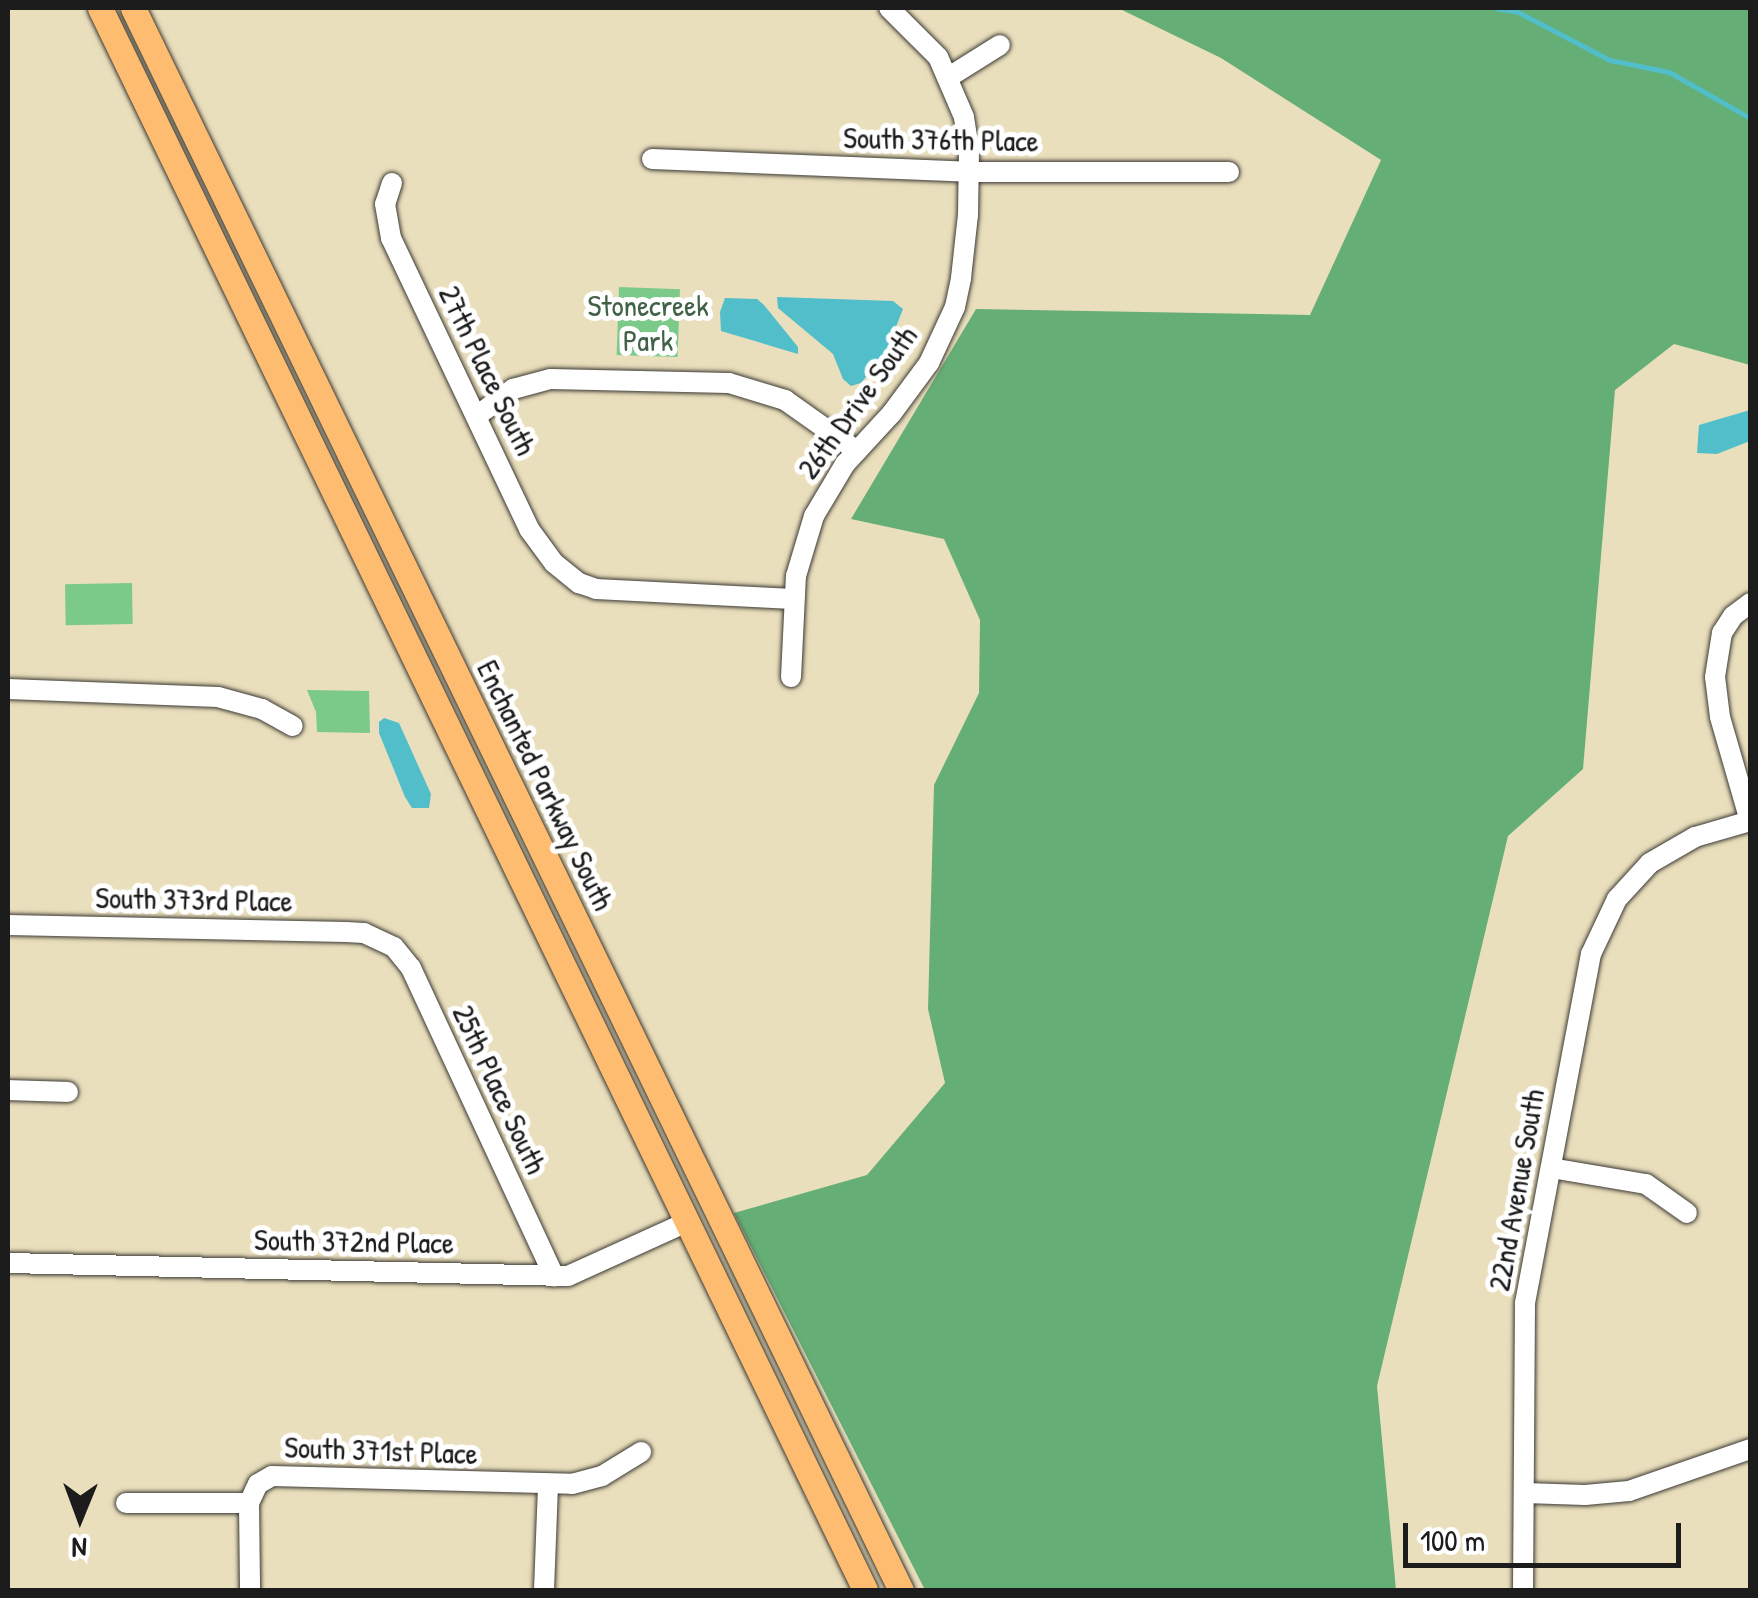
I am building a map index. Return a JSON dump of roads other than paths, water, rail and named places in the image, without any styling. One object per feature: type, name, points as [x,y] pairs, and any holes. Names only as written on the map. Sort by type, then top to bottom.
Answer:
[{"type":"main road","name":"Enchanted Parkway South","points":[[100,8],[865,1590]]},
{"type":"main road","name":"Enchanted Parkway South","points":[[133,8],[901,1590]]},
{"type":"main road","points":[[598,1034],[623,1020]]},
{"type":"street","name":"26th Drive South","points":[[791,677],[793,599],[814,516],[856,450],[929,363],[954,307],[965,246],[967,131],[949,77],[924,39],[889,8]]},
{"type":"street","points":[[949,77],[1000,45]]},
{"type":"street","name":"South 376th Place","points":[[652,159],[969,172],[1229,172]]},
{"type":"street","name":"27th Place South","points":[[392,183],[386,204],[391,238],[529,529],[563,572],[596,588],[793,599]]},
{"type":"street","points":[[478,415],[513,388],[550,378],[729,384],[785,400],[856,450]]},
{"type":"street","points":[[1750,603],[1732,616],[1722,632],[1715,685],[1720,717],[1750,821]]},
{"type":"street","points":[[8,689],[218,697],[262,708],[294,726]]},
{"type":"street","name":"22nd Avenue South","points":[[1523,1590],[1525,1304],[1591,954],[1602,925],[1631,880],[1650,863],[1695,838],[1750,821]]},
{"type":"street","name":"South 373rd Place","points":[[8,925],[346,932],[379,938]]},
{"type":"street","name":"25th Place South","points":[[379,938],[394,946],[411,968],[554,1276]]},
{"type":"street","points":[[8,1090],[68,1092]]},
{"type":"street","points":[[1552,1168],[1646,1184],[1687,1213]]},
{"type":"street","name":"South 372nd Place","points":[[8,1263],[568,1276],[687,1222]]},
{"type":"street","points":[[1525,1493],[1629,1491],[1750,1449]]},
{"type":"street","name":"South 371st Place","points":[[249,1503],[258,1484],[272,1476],[548,1486],[595,1479],[641,1452]]},
{"type":"street","points":[[544,1590],[548,1486]]},
{"type":"street","points":[[126,1503],[249,1503],[250,1590]]},
{"type":"water","points":[[777,297],[893,301],[903,309],[885,355],[861,383],[851,386],[843,379],[833,354],[778,308]]},
{"type":"water","points":[[725,298],[757,299],[798,347],[798,354],[721,331],[720,312]]},
{"type":"water","points":[[1750,410],[1750,441],[1717,454],[1697,453],[1699,425]]},
{"type":"water","points":[[384,718],[399,723],[431,794],[429,808],[412,808],[405,797],[379,733],[379,722]]},
{"type":"waterway","points":[[1496,8],[1518,12],[1610,60],[1669,72],[1750,118]]},
{"type":"park label","name":"Stonecreek Park","points":[[648,322]]}]
